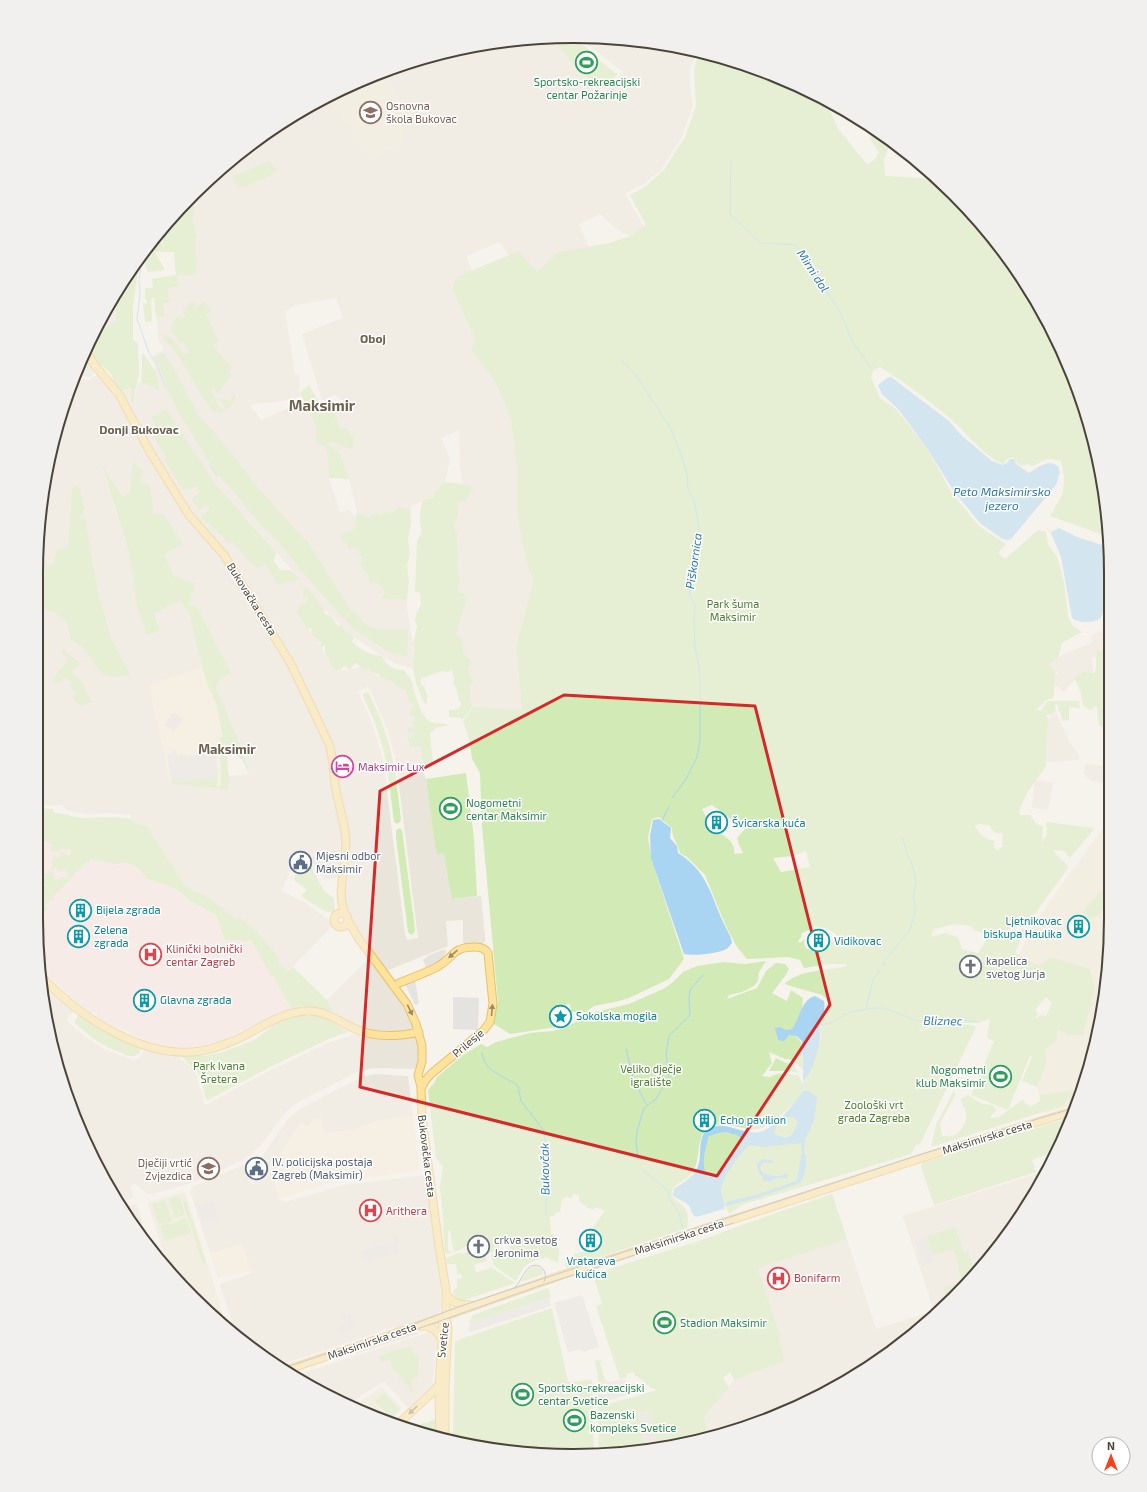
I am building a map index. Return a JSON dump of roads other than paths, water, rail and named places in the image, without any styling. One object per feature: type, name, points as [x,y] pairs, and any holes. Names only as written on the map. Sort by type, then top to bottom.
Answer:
[{"type":"main road","name":"Bukovačka cesta","points":[[89,357],[93,364],[120,396],[150,452],[189,515],[224,555],[276,638],[297,676],[329,744],[336,791],[346,833],[346,849],[342,878],[338,893],[337,915]]},
{"type":"main road","name":"Bukovačka cesta","points":[[342,878],[342,900],[346,918],[359,939],[410,1009],[419,1032],[422,1062],[418,1075],[422,1089],[422,1121],[446,1294],[446,1316]]},
{"type":"main road","points":[[342,913],[346,918],[346,925],[338,926],[335,923],[335,918],[337,915],[342,913]]},
{"type":"main road","name":"Bukovačka cesta","points":[[342,926],[359,939]]},
{"type":"main road","name":"Prilesje","points":[[399,983],[439,966],[459,949],[480,947],[486,950],[489,957],[493,1008],[490,1022],[483,1031],[431,1074],[422,1089]]},
{"type":"main road","name":"Bukovačka cesta","points":[[387,977],[399,983]]},
{"type":"main road","points":[[47,982],[80,1011],[105,1027],[122,1036],[146,1045],[172,1052],[201,1051],[213,1048],[242,1037],[281,1016],[300,1012],[313,1011],[324,1013],[360,1031],[376,1035],[400,1036],[419,1032]]},
{"type":"main road","points":[[398,991],[397,986],[399,983]]},
{"type":"main road","name":"Maksimirska cesta","points":[[292,1368],[550,1279],[932,1154],[1067,1113]]},
{"type":"main road","points":[[446,1294],[450,1300],[457,1304],[480,1304]]},
{"type":"main road","name":"Svetice","points":[[445,1433],[440,1383],[443,1323],[446,1316]]},
{"type":"main road","name":"Svetice","points":[[440,1432],[448,1328],[446,1316]]},
{"type":"main road","points":[[417,1326],[435,1330],[442,1341]]},
{"type":"main road","points":[[402,1421],[437,1389],[440,1383]]},
{"type":"main road","points":[[427,1398],[433,1396],[442,1400]]},
{"type":"water","name":"Peto Maksimirsko jezero","points":[[891,377],[949,421],[961,435],[992,461],[1003,465],[1010,459],[1014,459],[1016,464],[1029,473],[1040,466],[1050,463],[1058,466],[1060,472],[1056,485],[1011,539],[1006,540],[1001,538],[980,523],[953,490],[927,448],[899,410],[882,394],[878,385],[887,378]]},
{"type":"water","points":[[1045,526],[1051,532],[1059,528],[1077,537],[1102,545],[1104,607],[1099,619],[1085,622],[1077,621],[1072,618],[1061,557],[1051,533]]},
{"type":"water","points":[[659,819],[671,828],[670,838],[677,846],[678,853],[696,868],[707,884],[730,935],[732,943],[728,948],[719,952],[706,954],[684,954],[651,858],[650,836],[653,820]]},
{"type":"water","points":[[815,996],[824,1001],[824,1010],[820,1026],[820,1041],[812,1067],[807,1077],[803,1080],[802,1041],[796,1036],[789,1035],[784,1041],[778,1040],[775,1028],[780,1027],[786,1030],[792,1029],[804,1005],[810,998]]},
{"type":"water","points":[[803,1091],[809,1091],[817,1097],[814,1121],[805,1140],[804,1152],[806,1157],[806,1166],[800,1183],[760,1197],[726,1206],[726,1202],[756,1195],[797,1181],[802,1151],[801,1143],[764,1147],[749,1145],[736,1160],[724,1180],[721,1191],[724,1209],[696,1217],[693,1215],[687,1204],[673,1195],[674,1189],[690,1178],[697,1169],[700,1160],[702,1139],[706,1131],[712,1127],[718,1126],[725,1126],[753,1133],[766,1130],[778,1121]],"holes":[[[788,1117],[793,1117],[798,1122],[792,1135],[786,1138],[776,1135],[774,1133],[777,1126]],[[726,1132],[737,1135],[745,1141],[716,1174],[708,1178],[704,1168],[704,1163],[709,1136]]]},
{"type":"water","points":[[763,1159],[774,1161],[772,1163],[764,1162],[760,1166],[763,1173],[773,1176],[786,1174],[788,1175],[787,1178],[776,1178],[770,1181],[763,1180],[758,1170],[757,1163]]},
{"type":"waterway","name":"Mirni dol","points":[[731,161],[730,214],[760,243],[796,245],[840,312],[852,341],[871,368]]},
{"type":"waterway","points":[[141,267],[137,319],[149,353],[155,360],[165,386]]},
{"type":"waterway","name":"Piškornica","points":[[622,360],[638,378],[671,429],[687,474],[688,488],[695,503],[700,536],[689,595],[695,605],[695,647],[700,680],[700,740],[697,757],[686,779],[672,798]]},
{"type":"waterway","points":[[210,465],[217,476]]},
{"type":"waterway","name":"Piškornica","points":[[662,821],[669,806]]},
{"type":"waterway","points":[[883,966],[885,960],[909,931],[916,908],[913,898],[916,882],[913,867],[907,854],[903,839]]},
{"type":"waterway","points":[[866,1008],[873,980],[880,970]]},
{"type":"waterway","points":[[638,1159],[636,1143],[637,1131],[644,1108],[656,1099],[669,1077],[666,1054],[669,1036],[690,1015],[690,990],[703,975]]},
{"type":"waterway","name":"Bliznec","points":[[820,1025],[831,1023],[850,1012],[875,1008],[885,1008],[917,1021],[952,1019],[977,1022]]},
{"type":"waterway","points":[[626,1049],[633,1078],[646,1104]]},
{"type":"waterway","name":"Bukovčak","points":[[482,1053],[484,1060],[491,1070],[518,1086],[521,1101],[544,1131],[546,1152],[544,1166],[546,1215]]},
{"type":"waterway","points":[[804,1080],[804,1091]]},
{"type":"waterway","points":[[643,1170],[668,1191],[669,1198],[679,1213],[683,1228]]},
{"type":"tram line","points":[[289,1366],[545,1278],[919,1155],[1068,1110]]},
{"type":"tram line","points":[[369,1346],[539,1286],[733,1223]]},
{"type":"tram line","points":[[515,1287],[528,1269],[535,1265],[540,1266],[544,1271],[544,1282]]},
{"type":"place","name":"Sportsko-rekreacijski centar Požarinje","points":[[587,62]]},
{"type":"place","name":"Osnovna škola Bukovac","points":[[370,112]]},
{"type":"place","name":"Maksimir Lux","points":[[343,767]]},
{"type":"place","name":"Nogometni centar Maksimir","points":[[450,809]]},
{"type":"place","name":"Švicarska kuća","points":[[717,823]]},
{"type":"place","name":"Mjesni odbor Maksimir","points":[[300,862]]},
{"type":"place","name":"Bijela zgrada","points":[[80,910]]},
{"type":"place","name":"Ljetnikovac biskupa Haulika","points":[[1078,927]]},
{"type":"place","name":"Zelena zgrada","points":[[79,936]]},
{"type":"place","name":"Vidikovac","points":[[818,941]]},
{"type":"place","name":"Klinički bolnički centar Zagreb","points":[[150,955]]},
{"type":"place","name":"kapelica svetog Jurja","points":[[971,967]]},
{"type":"place","name":"Glavna zgrada","points":[[145,1000]]},
{"type":"place","name":"Sokolska mogila","points":[[560,1016]]},
{"type":"place","name":"Nogometni klub Maksimir","points":[[1001,1076]]},
{"type":"place","name":"Echo pavilion","points":[[704,1120]]},
{"type":"place","name":"IV. policijska postaja Zagreb (Maksimir)","points":[[256,1168]]},
{"type":"place","name":"Dječiji vrtić Zvjezdica","points":[[208,1169]]},
{"type":"place","name":"Arithera","points":[[370,1211]]},
{"type":"place","name":"Vratareva kućica","points":[[591,1241]]},
{"type":"place","name":"crkva svetog Jeronima","points":[[479,1246]]},
{"type":"place","name":"Bonifarm","points":[[779,1278]]},
{"type":"place","name":"Stadion Maksimir","points":[[664,1323]]},
{"type":"place","name":"Sportsko-rekreacijski centar Svetice","points":[[523,1394]]},
{"type":"place","name":"Bazenski kompleks Svetice","points":[[574,1421]]},
{"type":"district","name":"Oboj","points":[[373,339]]},
{"type":"district","name":"Maksimir","points":[[322,406]]},
{"type":"district","name":"Donji Bukovac","points":[[139,430]]},
{"type":"district","name":"Maksimir","points":[[227,749]]},
{"type":"park label","name":"Park šuma Maksimir","points":[[733,610]]},
{"type":"park label","name":"Park Ivana Šretera","points":[[219,1072]]},
{"type":"park label","name":"Veliko dječje igralište","points":[[651,1075]]},
{"type":"park label","name":"Zoološki vrt grada Zagreba","points":[[874,1111]]}]
